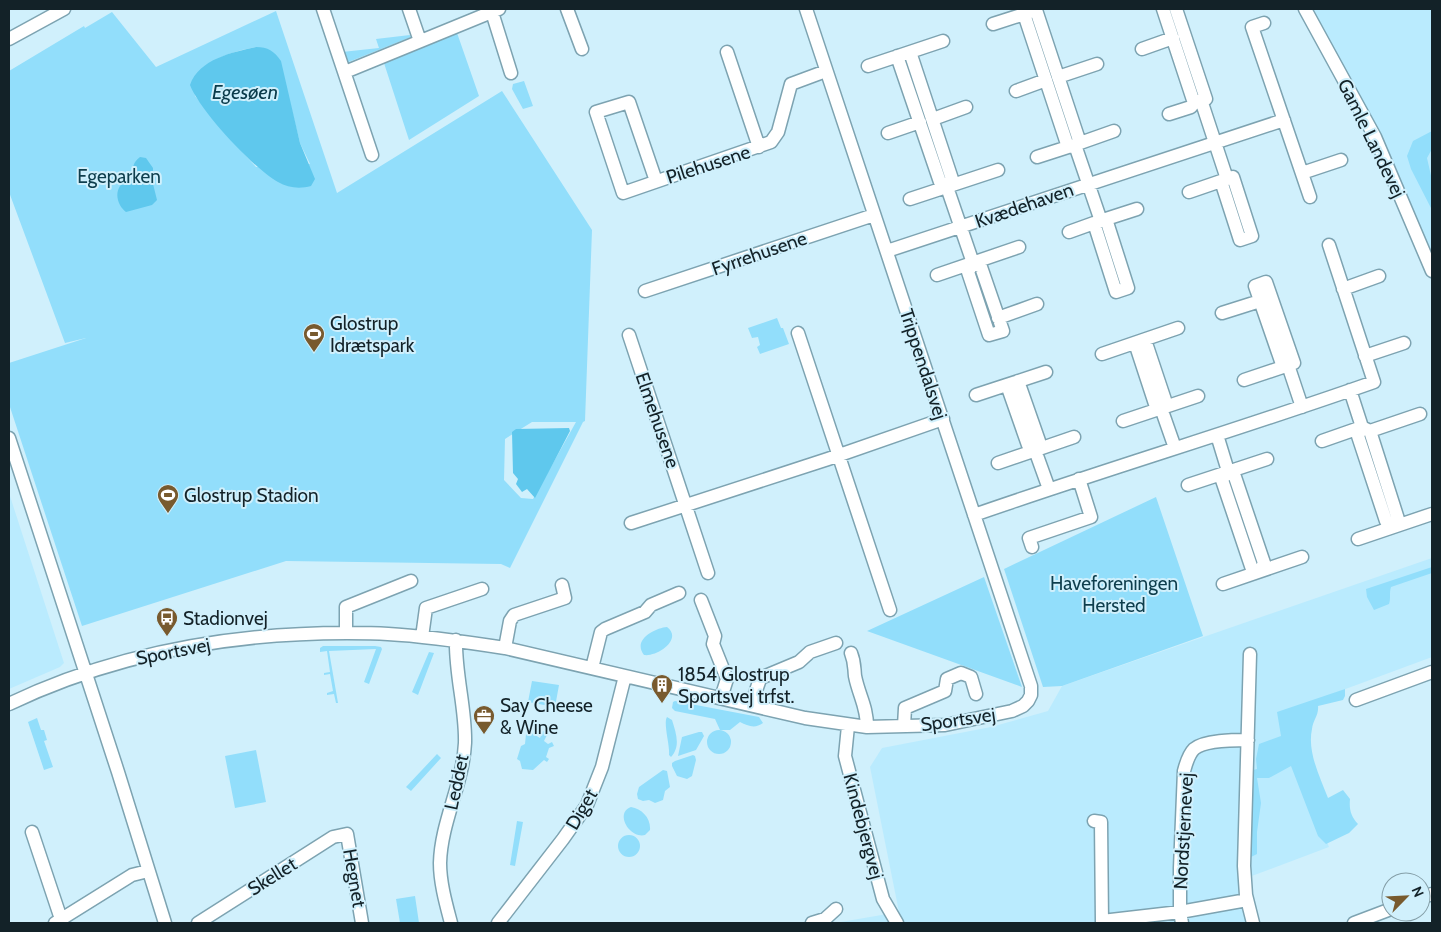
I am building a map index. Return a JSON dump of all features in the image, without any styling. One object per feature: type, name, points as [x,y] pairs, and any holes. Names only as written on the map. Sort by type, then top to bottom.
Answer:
[{"type":"street","points":[[9,39],[64,9]]},
{"type":"street","points":[[323,9],[372,155]]},
{"type":"street","points":[[409,9],[420,41]]},
{"type":"street","points":[[567,9],[582,49]]},
{"type":"street","name":"Trippendalsvej","points":[[806,9],[822,73],[870,216],[887,251],[1030,686],[1031,695],[1028,702],[1012,711]]},
{"type":"street","points":[[1163,9],[1215,142],[1224,180],[1189,192]]},
{"type":"street","points":[[1169,114],[1191,107],[1206,99],[1176,9]]},
{"type":"street","name":"Gamle Landevej","points":[[1306,9],[1375,137],[1432,271]]},
{"type":"street","points":[[345,72],[494,10],[512,73]]},
{"type":"street","name":"Kvædehaven","points":[[993,24],[1033,11],[1052,78],[1100,221],[1128,288],[1116,292],[1100,221]]},
{"type":"street","points":[[1264,23],[1252,27],[1310,197]]},
{"type":"street","points":[[1142,49],[1173,38]]},
{"type":"street","points":[[868,66],[943,40]]},
{"type":"street","name":"Pilehusene","points":[[727,52],[759,147]]},
{"type":"street","name":"Kvædehaven","points":[[910,52],[952,179],[947,186]]},
{"type":"street","name":"Kvædehaven","points":[[897,56],[940,182],[947,186],[973,263],[968,272],[989,335],[1003,331],[982,267],[973,263]]},
{"type":"street","points":[[1016,91],[1097,64]]},
{"type":"street","name":"Pilehusene","points":[[656,181],[630,102],[596,112],[623,193],[771,142],[775,138],[789,87],[794,82],[822,73]]},
{"type":"street","points":[[932,119],[966,107]]},
{"type":"street","name":"Kvædehaven","points":[[887,251],[1284,120]]},
{"type":"street","points":[[888,133],[920,122]]},
{"type":"street","points":[[1037,157],[1114,132]]},
{"type":"street","points":[[1302,173],[1341,160]]},
{"type":"street","points":[[910,199],[998,170]]},
{"type":"street","points":[[1069,232],[1137,209]]},
{"type":"street","name":"Fyrrehusene","points":[[645,291],[870,216]]},
{"type":"street","points":[[974,515],[1374,382],[1329,245]]},
{"type":"street","name":"Kvædehaven","points":[[937,275],[1019,248]]},
{"type":"street","points":[[1343,288],[1379,276]]},
{"type":"street","points":[[1244,380],[1285,366],[1294,363],[1266,282],[1255,286],[1285,366],[1302,407]]},
{"type":"street","points":[[1222,314],[1260,301]]},
{"type":"street","points":[[998,318],[1037,304]]},
{"type":"street","points":[[1102,354],[1178,328]]},
{"type":"street","points":[[798,332],[890,610]]},
{"type":"street","name":"Elmehusene","points":[[629,335],[708,573]]},
{"type":"street","points":[[1140,341],[1155,404],[1161,408],[1175,448]]},
{"type":"street","points":[[1365,356],[1404,343]]},
{"type":"street","points":[[976,395],[1046,372]]},
{"type":"street","points":[[1013,383],[1039,441],[1035,450],[1049,489]]},
{"type":"street","points":[[1350,390],[1366,429]]},
{"type":"street","points":[[1123,421],[1198,396]]},
{"type":"street","points":[[1322,441],[1420,414]]},
{"type":"street","points":[[631,523],[942,419]]},
{"type":"street","points":[[1366,429],[1358,436],[1386,521],[1394,526]]},
{"type":"street","points":[[1216,435],[1228,471]]},
{"type":"street","points":[[998,463],[1074,437]]},
{"type":"street","points":[[9,438],[165,923]]},
{"type":"street","points":[[1188,485],[1266,459]]},
{"type":"street","points":[[1228,471],[1222,480],[1252,569],[1260,571]]},
{"type":"street","points":[[1032,547],[1029,538],[1091,517],[1079,479]]},
{"type":"street","points":[[1358,539],[1432,514]]},
{"type":"street","points":[[1223,584],[1302,557]]},
{"type":"street","points":[[346,633],[346,607],[411,581]]},
{"type":"street","points":[[505,648],[510,620],[514,615],[566,598],[562,585]]},
{"type":"street","points":[[422,636],[426,608],[482,589]]},
{"type":"street","points":[[592,668],[601,632],[679,593]]},
{"type":"street","points":[[701,600],[715,636],[713,644],[727,679],[721,698]]},
{"type":"street","name":"Sportsvej","points":[[9,704],[44,688],[85,673],[150,654],[223,641],[283,635],[387,633],[456,640],[505,648],[806,719],[848,726],[945,725],[1012,711]]},
{"type":"street","name":"Leddet","points":[[451,923],[442,886],[440,862],[442,845],[460,772],[465,742],[456,640]]},
{"type":"street","points":[[751,705],[760,679],[799,662],[810,652],[836,642]]},
{"type":"street","points":[[851,653],[855,664],[855,675],[867,712],[867,727]]},
{"type":"street","points":[[1250,654],[1244,866],[1247,900],[1253,923]]},
{"type":"street","points":[[1356,700],[1432,672]]},
{"type":"street","name":"Sportsvej","points":[[904,726],[905,708],[946,691],[947,679],[962,673],[971,677],[976,694]]},
{"type":"street","name":"Diget","points":[[498,923],[569,832],[587,805],[602,767],[625,676]]},
{"type":"street","name":"Kindebjergvej","points":[[848,726],[845,756],[883,899],[897,923]]},
{"type":"street","name":"Nordstjernevej","points":[[1181,918],[1180,868],[1184,771],[1188,758],[1194,749],[1210,743],[1248,740]]},
{"type":"street","name":"Nordstjernevej","points":[[1094,821],[1101,822],[1102,922],[1181,918],[1247,900]]},
{"type":"street","points":[[32,832],[58,921],[132,875],[148,871]]},
{"type":"street","name":"Skellet","points":[[198,923],[333,837],[347,834]]},
{"type":"street","name":"Hegnet","points":[[347,834],[362,923]]},
{"type":"street","points":[[812,923],[825,920],[836,909]]},
{"type":"street","points":[[1354,923],[1381,914]]},
{"type":"shaded area","points":[[1307,9],[1432,9],[1432,272],[1423,244]]},
{"type":"shaded area","points":[[9,493],[64,663],[60,667],[9,689]]},
{"type":"shaded area","points":[[1432,558],[1432,657],[1278,714],[1329,847],[1249,877],[1259,923],[835,923],[899,912],[870,767],[882,748],[991,727],[1048,711],[1062,686]]},
{"type":"green space","name":"Glostrup Idrætspark","points":[[276,11],[337,193],[502,91],[592,230],[585,421],[510,568],[501,564],[286,561],[82,626],[9,404],[9,363],[86,338],[65,343],[9,192],[9,71],[84,26],[85,28],[112,12],[156,67]],"holes":[[[256,47],[283,75],[300,143],[310,164],[256,167],[195,96],[193,79],[207,66],[229,54]],[[532,422],[576,422],[533,499],[521,498],[504,480],[505,439]]]},
{"type":"green space","points":[[456,30],[479,96],[409,140],[383,60]]},
{"type":"green space","points":[[410,35],[411,37],[346,63],[342,52],[379,48],[376,39]]},
{"type":"green space","points":[[524,81],[533,106],[523,109],[512,89],[513,84]]},
{"type":"green space","points":[[1432,131],[1432,149],[1427,158],[1432,180],[1432,210],[1411,169],[1407,156],[1413,141]]},
{"type":"green space","points":[[777,318],[789,344],[760,354],[757,347],[760,345],[758,337],[752,338],[748,328]]},
{"type":"green space","name":"Haveforeningen Hersted","points":[[1156,497],[1203,636],[1062,686],[1043,687],[1004,569]]},
{"type":"green space","points":[[1432,567],[1432,573],[1391,587],[1389,604],[1374,610],[1367,597],[1366,589]]},
{"type":"green space","points":[[984,577],[1022,687],[867,631]]},
{"type":"green space","points":[[667,627],[672,637],[667,646],[656,653],[644,655],[641,650],[641,644],[646,636],[651,632]]},
{"type":"green space","points":[[323,646],[381,647],[382,649],[369,684],[364,682],[376,649],[329,651],[338,703],[336,703],[334,694],[327,695],[327,693],[333,691],[330,674],[324,675],[324,673],[330,672],[327,651],[320,652],[320,648]]},
{"type":"green space","points":[[429,652],[434,653],[418,695],[412,692]]},
{"type":"green space","points":[[532,681],[559,685],[555,707],[528,702]]},
{"type":"green space","points":[[1345,689],[1343,700],[1318,706],[1318,712],[1312,729],[1311,747],[1315,764],[1328,798],[1343,790],[1350,799],[1351,813],[1358,824],[1349,833],[1326,844],[1318,836],[1291,766],[1269,778],[1257,778],[1261,803],[1257,832],[1257,854],[1247,859],[1250,771],[1257,769],[1256,759],[1259,744],[1281,736],[1277,712]]},
{"type":"green space","points":[[675,701],[759,717],[763,723],[749,726],[740,722],[730,730],[720,730],[715,719],[675,711],[672,708]]},
{"type":"green space","points":[[667,717],[672,720],[677,739],[676,748],[671,757],[669,755],[666,729]]},
{"type":"green space","points":[[37,718],[41,730],[44,730],[47,740],[44,741],[53,767],[44,770],[28,722]]},
{"type":"green space","points":[[719,730],[727,734],[731,742],[727,750],[719,754],[711,750],[707,742],[711,734]]},
{"type":"green space","points":[[543,731],[548,733],[544,741],[548,744],[552,742],[554,746],[549,748],[546,757],[549,759],[547,762],[544,760],[533,770],[522,769],[520,761],[517,759],[521,746],[525,744],[526,734],[530,732],[540,738]]},
{"type":"green space","points":[[702,732],[704,736],[696,750],[678,756],[682,737]]},
{"type":"green space","points":[[256,750],[266,802],[235,808],[225,756]]},
{"type":"green space","points":[[437,754],[441,758],[411,791],[406,787]]},
{"type":"green space","points":[[693,755],[696,760],[692,776],[687,779],[677,776],[672,763]]},
{"type":"green space","points":[[663,770],[667,771],[670,787],[665,791],[663,800],[655,803],[649,800],[643,801],[638,799],[639,787]]},
{"type":"green space","points":[[631,807],[642,812],[649,822],[650,830],[645,835],[634,833],[626,825],[624,814]]},
{"type":"green space","points":[[517,821],[523,822],[515,866],[510,865]]},
{"type":"green space","points":[[629,835],[637,838],[640,846],[637,854],[629,857],[621,854],[618,846],[621,838]]},
{"type":"green space","points":[[415,896],[419,923],[400,923],[396,899]]},
{"type":"water","name":"Egesøen","points":[[256,47],[270,50],[281,61],[300,143],[315,179],[311,186],[298,188],[286,186],[267,175],[255,165],[228,138],[204,109],[190,85],[194,76],[209,63],[227,54]]},
{"type":"water","points":[[140,157],[146,158],[153,168],[153,184],[157,200],[152,205],[126,212],[118,200],[118,189],[130,177],[134,163]]},
{"type":"water","points":[[569,428],[570,431],[535,498],[527,489],[522,492],[516,484],[518,479],[513,473],[512,432],[516,429]]},
{"type":"place","name":"Glostrup Idrætspark","points":[[314,353]]},
{"type":"place","name":"Glostrup Stadion","points":[[168,514]]},
{"type":"place","name":"Stadionvej","points":[[167,637]]},
{"type":"place","name":"1854 Glostrup Sportsvej trfst.","points":[[662,704]]},
{"type":"place","name":"Say Cheese & Wine","points":[[484,735]]},
{"type":"park label","name":"Egeparken","points":[[119,176]]}]
